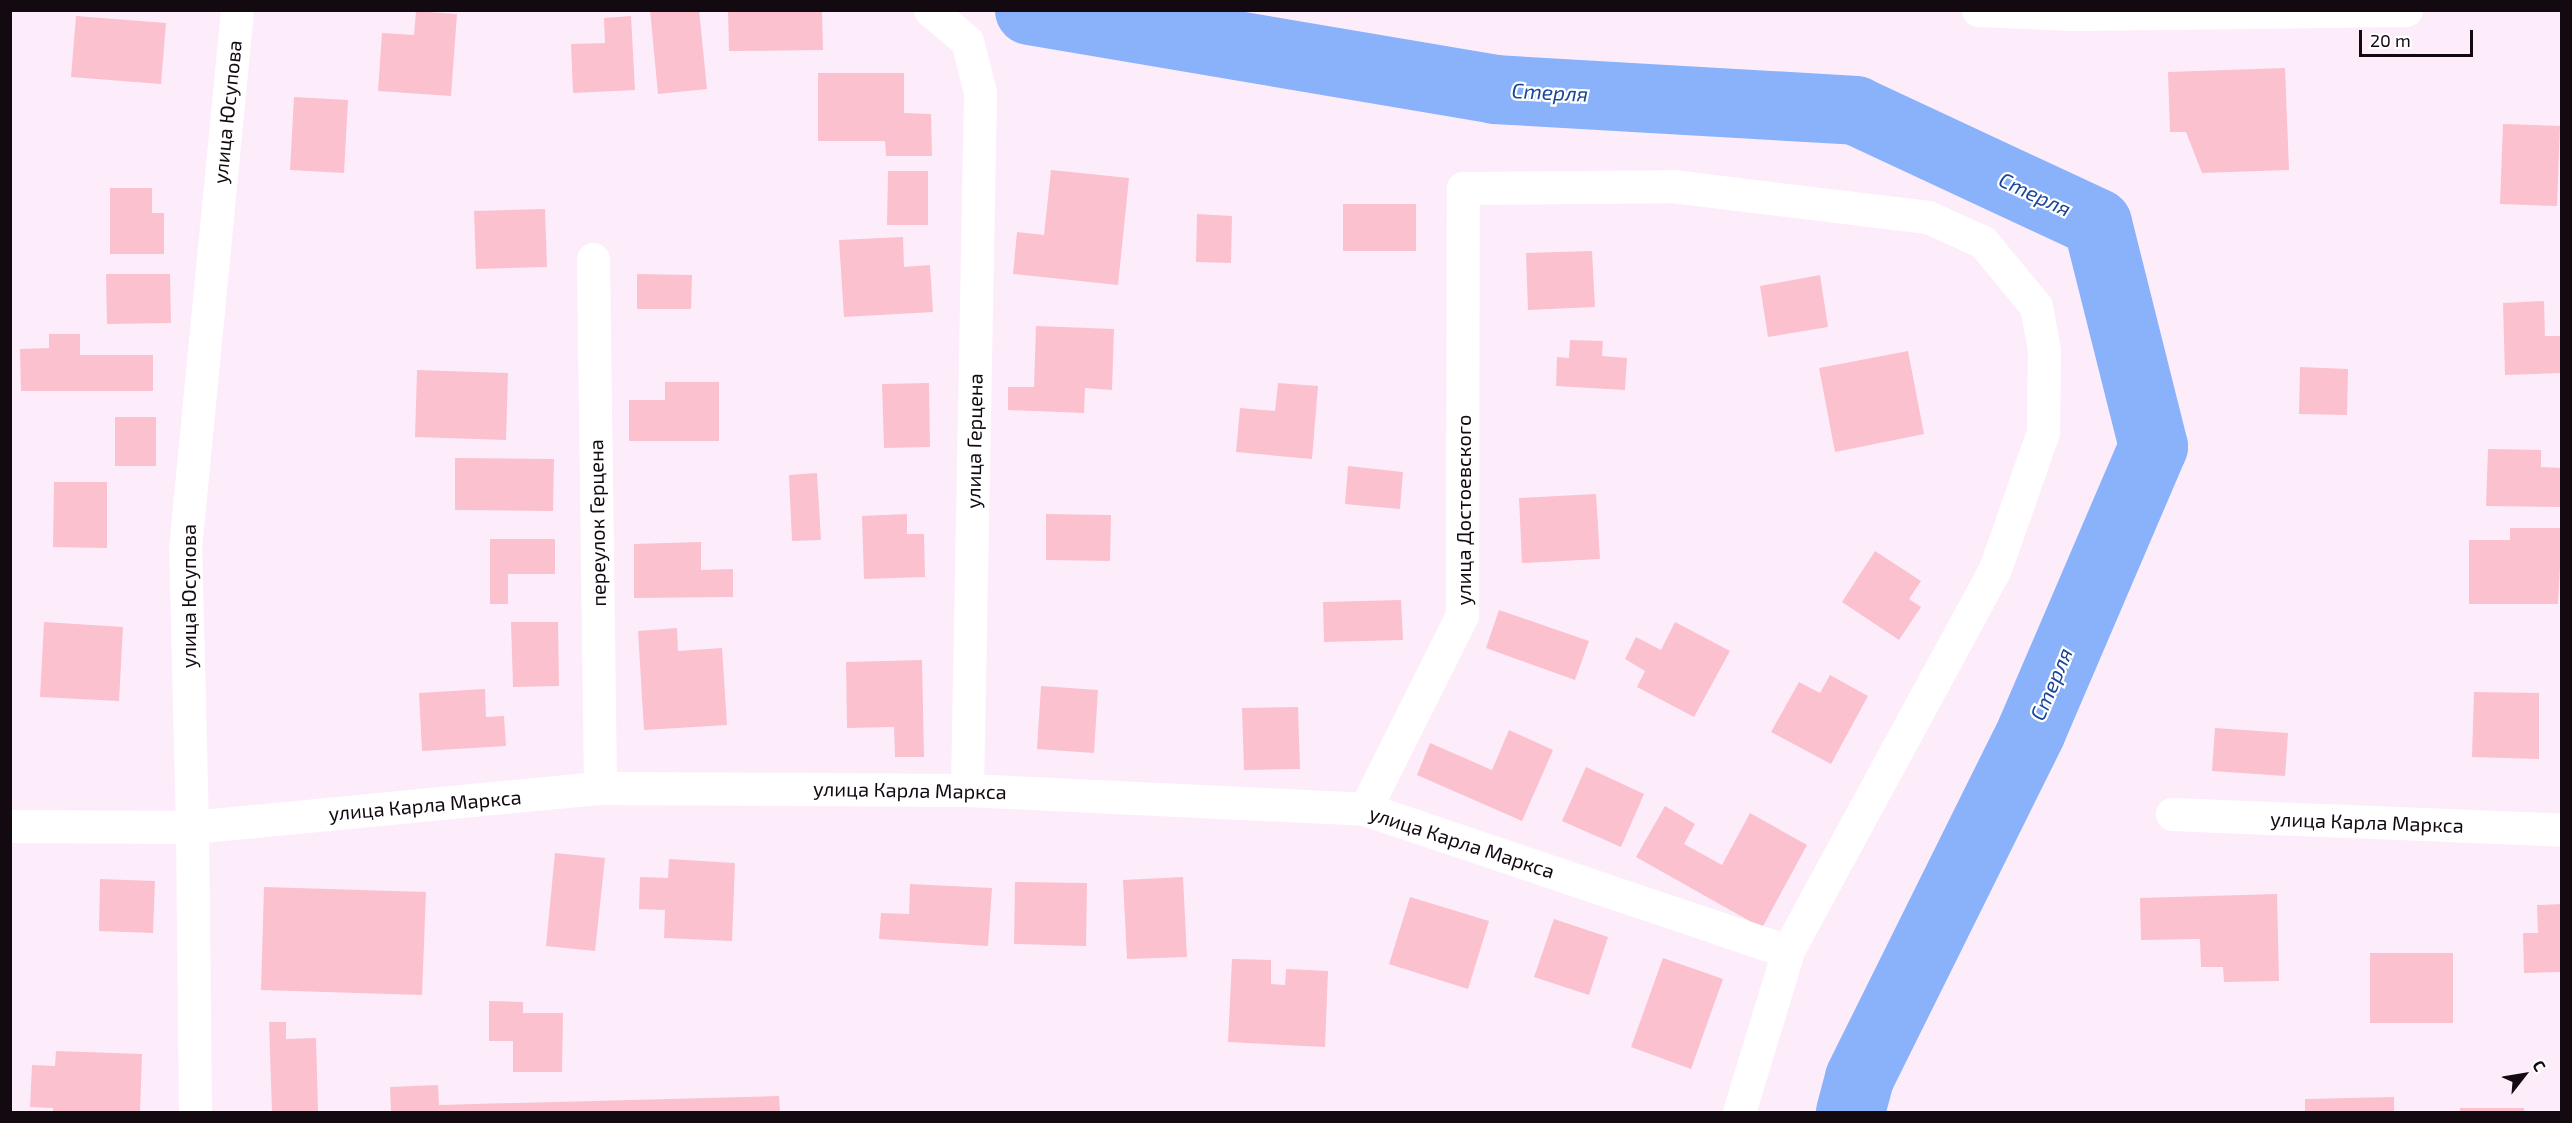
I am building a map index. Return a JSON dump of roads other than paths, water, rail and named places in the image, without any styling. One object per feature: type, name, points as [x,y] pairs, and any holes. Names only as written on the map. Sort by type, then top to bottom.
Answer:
[{"type":"street","name":"улица Юсупова","points":[[195,1113],[192,827],[185,548],[237,10]]},
{"type":"street","name":"улица Герцена","points":[[930,10],[967,41],[980,92],[967,790]]},
{"type":"street","points":[[1978,10],[2073,14],[2406,10]]},
{"type":"street","name":"улица Достоевского","points":[[1365,808],[1462,615],[1463,188],[1672,186],[1928,217],[1983,242],[2036,306],[2044,350],[2043,432],[1995,569],[1788,951]]},
{"type":"street","name":"переулок Герцена","points":[[592,259],[600,788]]},
{"type":"street","name":"улица Карла Маркса","points":[[10,826],[192,827],[600,788],[967,790],[1365,808],[1788,951]]},
{"type":"street","name":"улица Карла Маркса","points":[[2172,814],[2562,830]]},
{"type":"street","points":[[1739,1113],[1788,951]]},
{"type":"waterway","name":"Стерля","points":[[1029,10],[1494,89],[1855,110],[2097,223],[2153,446],[2031,731],[1859,1078],[1850,1112]]}]
